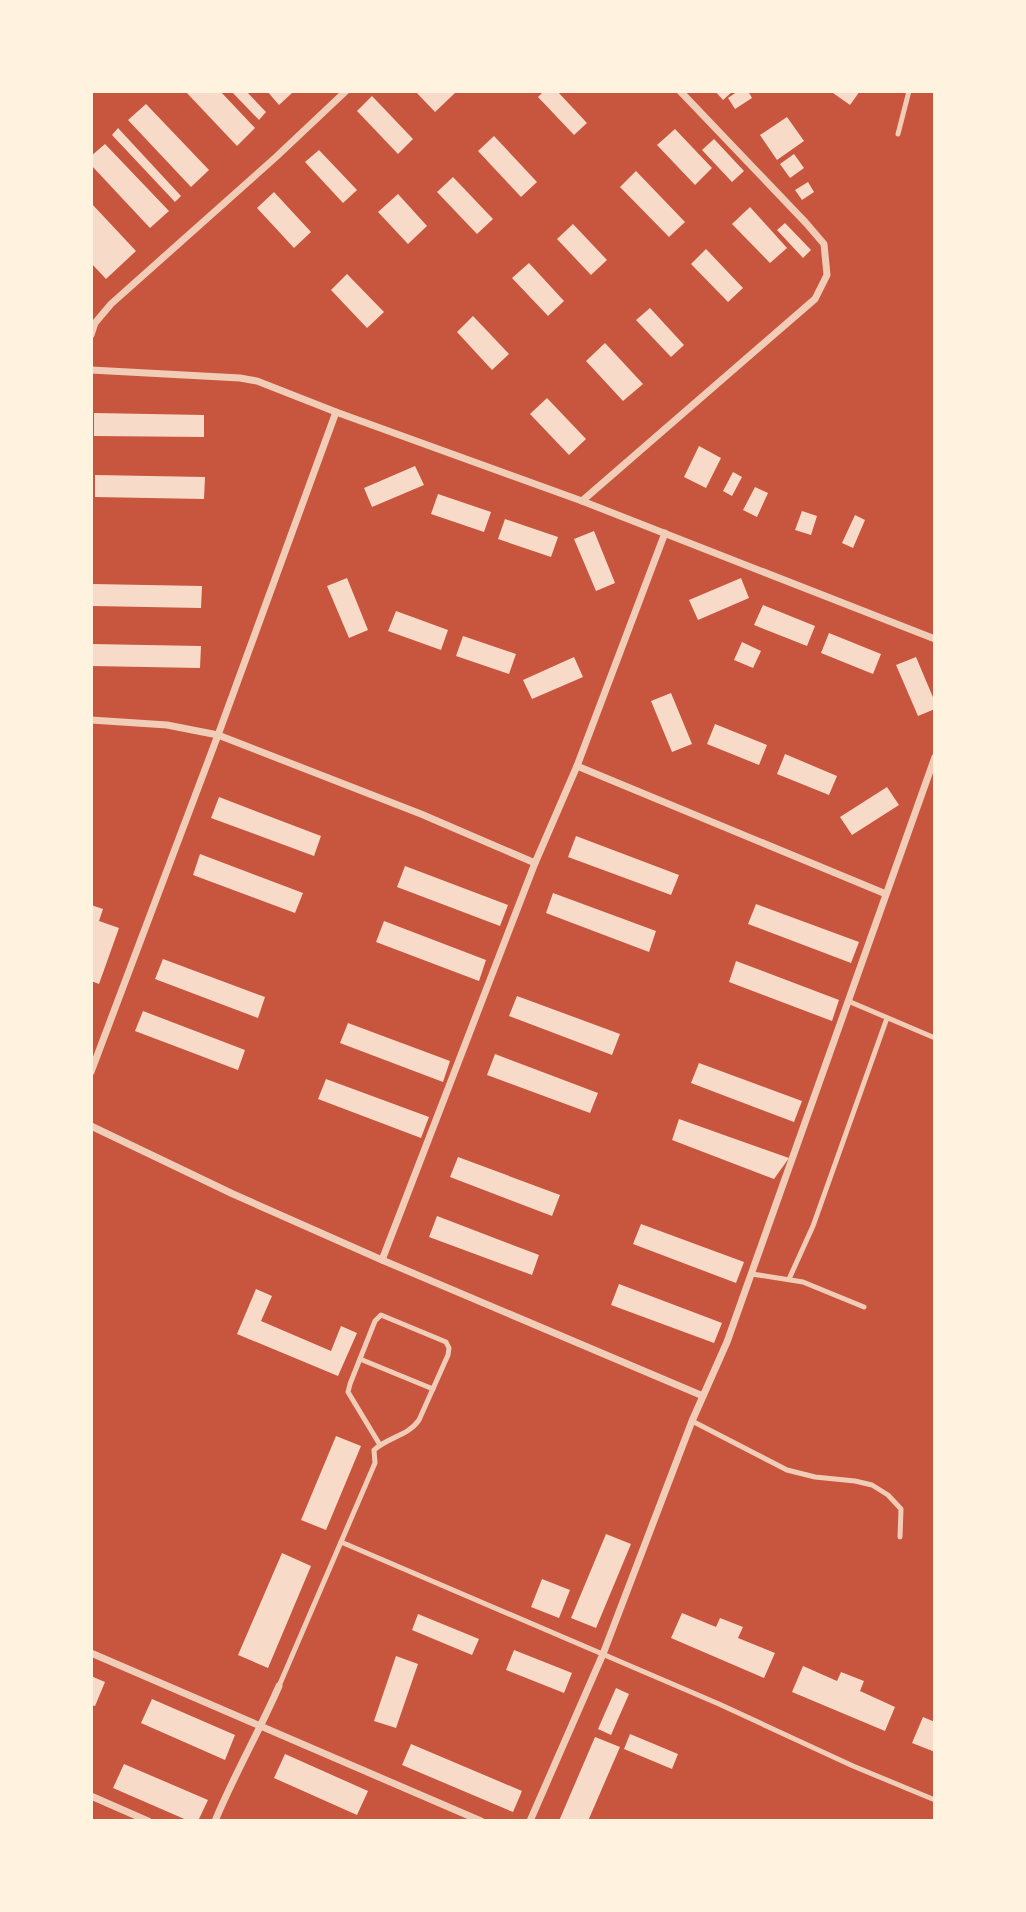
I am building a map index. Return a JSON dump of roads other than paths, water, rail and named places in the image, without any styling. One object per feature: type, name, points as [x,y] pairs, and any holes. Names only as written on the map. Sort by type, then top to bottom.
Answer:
[{"type":"street","points":[[91,335],[95,323],[111,304],[346,91]]},
{"type":"street","points":[[582,501],[815,299],[827,275],[824,244],[680,91]]},
{"type":"street","points":[[91,370],[240,378],[257,382],[582,501],[935,639]]},
{"type":"street","points":[[91,1072],[336,412]]},
{"type":"street","points":[[382,1260],[535,863],[577,766],[665,533]]},
{"type":"street","points":[[91,720],[167,724],[218,735],[421,814],[535,863]]},
{"type":"street","points":[[530,1821],[603,1654],[692,1421],[727,1342],[935,757]]},
{"type":"street","points":[[577,766],[886,894]]},
{"type":"street","points":[[91,1126],[233,1194],[382,1260],[703,1396]]},
{"type":"street","points":[[91,1653],[481,1821]]},
{"type":"street","points":[[215,1821],[279,1686]]},
{"type":"street","points":[[91,1796],[148,1821]]},
{"type":"lane","points":[[898,134],[909,91]]},
{"type":"lane","points":[[848,1002],[935,1038]]},
{"type":"lane","points":[[789,1279],[813,1226],[887,1018]]},
{"type":"lane","points":[[752,1274],[803,1282],[864,1307]]},
{"type":"lane","points":[[279,1686],[375,1463],[374,1450],[414,1427],[448,1355],[446,1342],[381,1315],[374,1321],[348,1392],[380,1445]]},
{"type":"lane","points":[[360,1359],[433,1390]]},
{"type":"lane","points":[[692,1421],[787,1470],[815,1477],[855,1481],[881,1489],[901,1509],[900,1537]]},
{"type":"lane","points":[[341,1542],[719,1704],[935,1801]]}]
